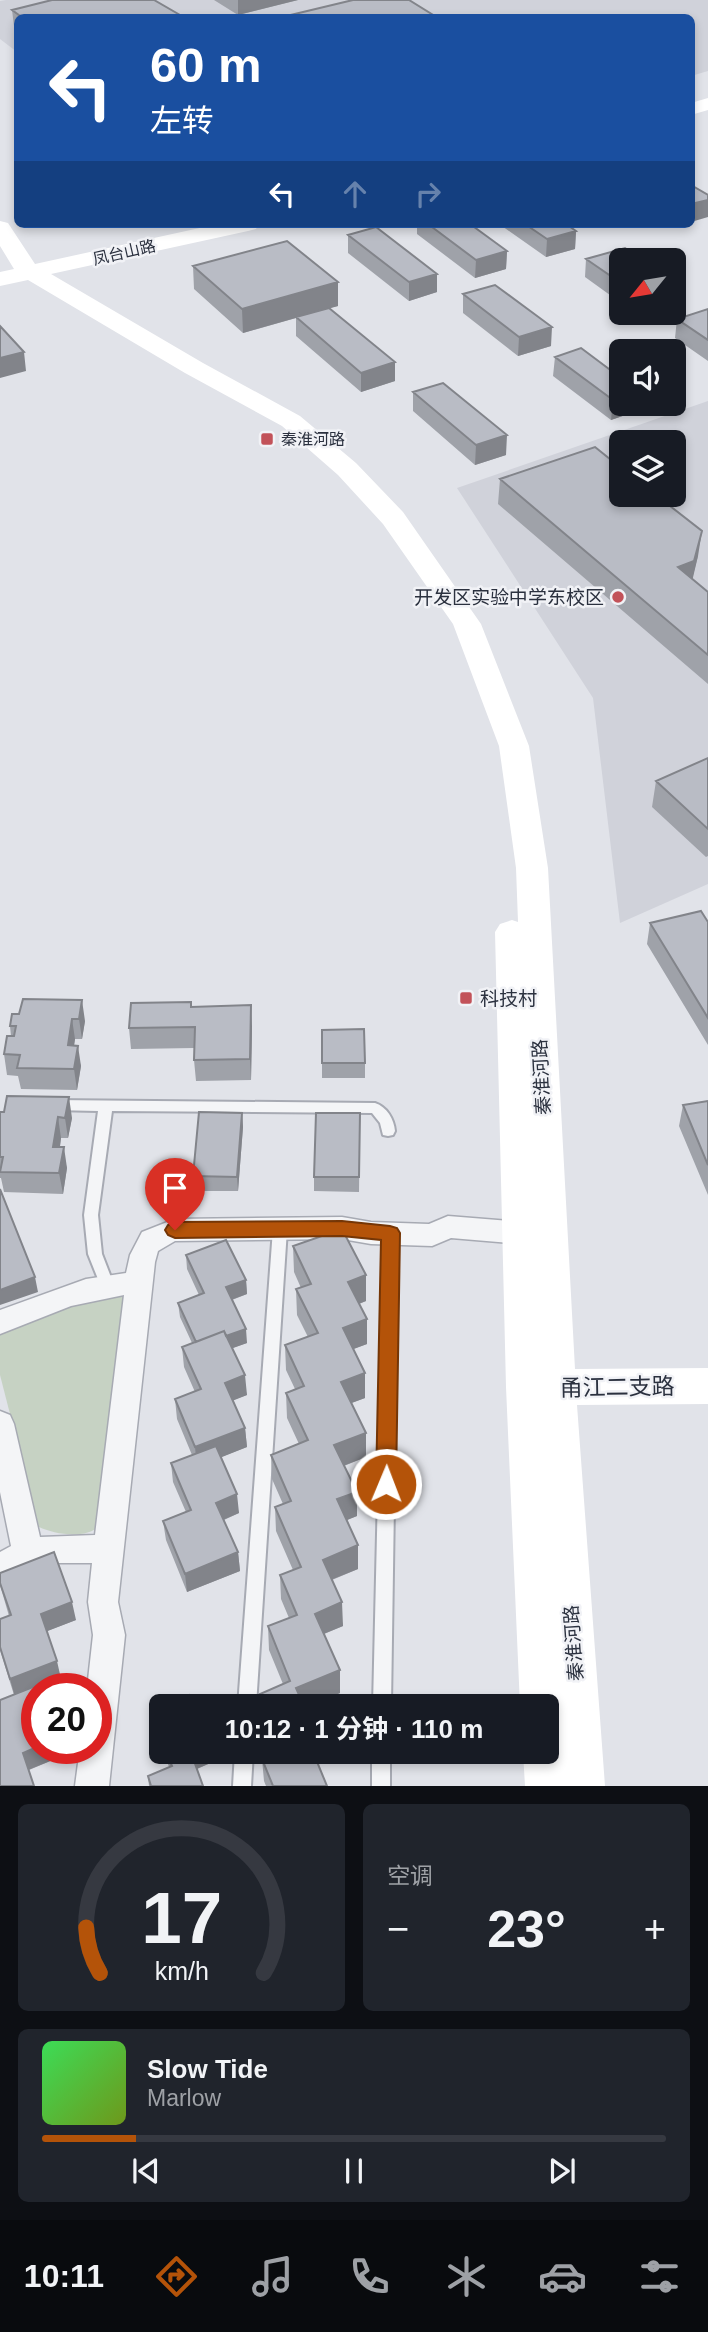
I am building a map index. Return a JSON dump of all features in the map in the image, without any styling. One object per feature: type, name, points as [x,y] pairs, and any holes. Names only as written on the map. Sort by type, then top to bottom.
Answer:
[{"type":"main road","name":"秦淮河路","points":[[0,228],[11,271],[185,377],[280,429],[333,475],[378,524],[449,627],[493,746],[510,866],[522,1233],[541,1387],[582,1786]]},
{"type":"main road","name":"凤台山路","points":[[11,271],[199,228]]},
{"type":"main road","name":"凤台山路","points":[[11,271],[228,228]]},
{"type":"main road","name":"秦淮河路","points":[[11,271],[290,421],[347,469],[393,518],[467,624],[514,746],[531,868],[544,1694]]},
{"type":"main road","name":"甬江二支路","points":[[541,1387],[708,1386]]},
{"type":"main road","points":[[548,1764],[549,1786]]},
{"type":"street","points":[[105,1673],[109,1635],[103,1602],[139,1284],[146,1244],[159,1234],[175,1230],[342,1228],[432,1235],[448,1227],[522,1233]]},
{"type":"street","points":[[0,1322],[107,1285],[139,1284]]},
{"type":"street","points":[[0,1424],[28,1553]]},
{"type":"street","points":[[0,1568],[28,1553],[52,1549],[109,1549]]},
{"type":"street","points":[[92,1786],[94,1764]]},
{"type":"lane","points":[[40,1105],[375,1108],[387,1121],[388,1131]]},
{"type":"lane","points":[[106,1105],[91,1215],[95,1254],[107,1285]]},
{"type":"lane","points":[[248,1694],[280,1229]]},
{"type":"lane","points":[[382,1694],[390,1233]]},
{"type":"lane","points":[[242,1786],[243,1764]]},
{"type":"lane","points":[[380,1786],[381,1764]]},
{"type":"shaded area","points":[[708,0],[708,71],[695,75],[695,14],[14,14],[14,50],[0,39],[0,1]]},
{"type":"shaded area","name":"开发区实验中学东校区","points":[[708,401],[708,884],[620,923],[593,698],[457,488],[609,435],[609,507],[686,507],[686,430],[624,430],[665,416],[686,416],[686,409]]},
{"type":"green space","points":[[103,1294],[123,1296],[129,1300],[99,1526],[86,1533],[53,1532],[39,1527],[0,1375],[0,1330]]},
{"type":"building","points":[[52,0],[154,0],[178,14],[18,14],[12,10]]},
{"type":"building","points":[[353,0],[409,0],[432,14],[295,14]]},
{"type":"building","points":[[695,187],[708,195],[708,200],[695,203]]},
{"type":"building","points":[[377,228],[437,274],[409,282],[348,235]]},
{"type":"building","points":[[433,228],[475,228],[507,251],[476,260]]},
{"type":"building","points":[[531,228],[572,228],[576,231],[547,239]]},
{"type":"building","points":[[287,241],[338,282],[242,309],[193,266]]},
{"type":"building","points":[[609,253],[609,275],[586,259]]},
{"type":"building","points":[[495,285],[552,327],[519,337],[463,294]]},
{"type":"building","points":[[329,308],[395,362],[361,373],[296,317]]},
{"type":"building","points":[[708,309],[708,340],[686,325],[686,316]]},
{"type":"building","points":[[0,326],[24,352],[0,358]]},
{"type":"building","points":[[581,348],[609,369],[609,397],[555,357]]},
{"type":"building","points":[[443,383],[507,435],[476,445],[413,392]]},
{"type":"building","points":[[595,447],[609,458],[609,507],[671,507],[702,531],[694,561],[678,567],[708,592],[708,655],[500,479]]},
{"type":"building","points":[[708,758],[708,829],[656,781]]},
{"type":"building","points":[[701,911],[708,922],[708,1018],[650,923]]},
{"type":"building","points":[[23,999],[82,1000],[79,1019],[72,1019],[68,1045],[78,1046],[74,1069],[17,1068],[20,1055],[4,1054],[7,1036],[14,1036],[16,1026],[10,1026],[12,1014],[19,1014]]},
{"type":"building","points":[[191,1002],[191,1007],[251,1005],[250,1059],[194,1060],[195,1027],[129,1028],[131,1003]]},
{"type":"building","points":[[364,1029],[365,1063],[322,1063],[322,1030]]},
{"type":"building","points":[[7,1096],[69,1097],[65,1118],[58,1117],[53,1147],[64,1147],[59,1173],[0,1172],[3,1157],[0,1157],[0,1112],[4,1112]]},
{"type":"building","points":[[708,1101],[708,1165],[683,1105]]},
{"type":"building","points":[[199,1112],[242,1113],[237,1177],[193,1176]]},
{"type":"building","points":[[316,1113],[360,1113],[359,1177],[314,1177]]},
{"type":"building","points":[[0,1189],[35,1277],[0,1290]]},
{"type":"building","points":[[342,1229],[366,1275],[348,1282],[367,1319],[343,1328],[365,1373],[341,1382],[366,1433],[334,1445],[357,1492],[337,1499],[358,1545],[323,1560],[342,1602],[315,1614],[340,1670],[296,1688],[299,1694],[260,1694],[290,1681],[268,1626],[297,1615],[280,1575],[301,1567],[275,1507],[291,1501],[271,1455],[308,1440],[286,1393],[304,1386],[285,1345],[318,1333],[296,1289],[311,1284],[293,1246]]},
{"type":"building","points":[[226,1240],[246,1280],[226,1287],[246,1329],[226,1336],[224,1331],[196,1342],[178,1303],[204,1293],[186,1255]]},
{"type":"building","points":[[224,1331],[245,1375],[225,1383],[245,1428],[195,1447],[175,1399],[201,1389],[182,1347]]},
{"type":"building","points":[[216,1446],[237,1494],[216,1503],[238,1552],[185,1574],[163,1521],[191,1510],[171,1463]]},
{"type":"building","points":[[54,1552],[72,1602],[41,1614],[57,1661],[10,1679],[0,1647],[0,1619],[11,1615],[0,1583],[0,1573]]},
{"type":"building","points":[[21,1692],[21,1764],[27,1764],[34,1786],[0,1786],[0,1700]]},
{"type":"building","points":[[171,1764],[195,1764],[203,1786],[151,1786],[148,1776],[172,1766]]},
{"type":"building","points":[[264,1764],[318,1764],[327,1786],[273,1786]]},
{"type":"place","name":"秦淮河路","points":[[267,439]]},
{"type":"place","name":"开发区实验中学东校区","points":[[618,597]]},
{"type":"place","name":"科技村","points":[[466,998]]},
{"type":"route","points":[[175,1230],[342,1228],[390,1233],[386,1484]]}]
